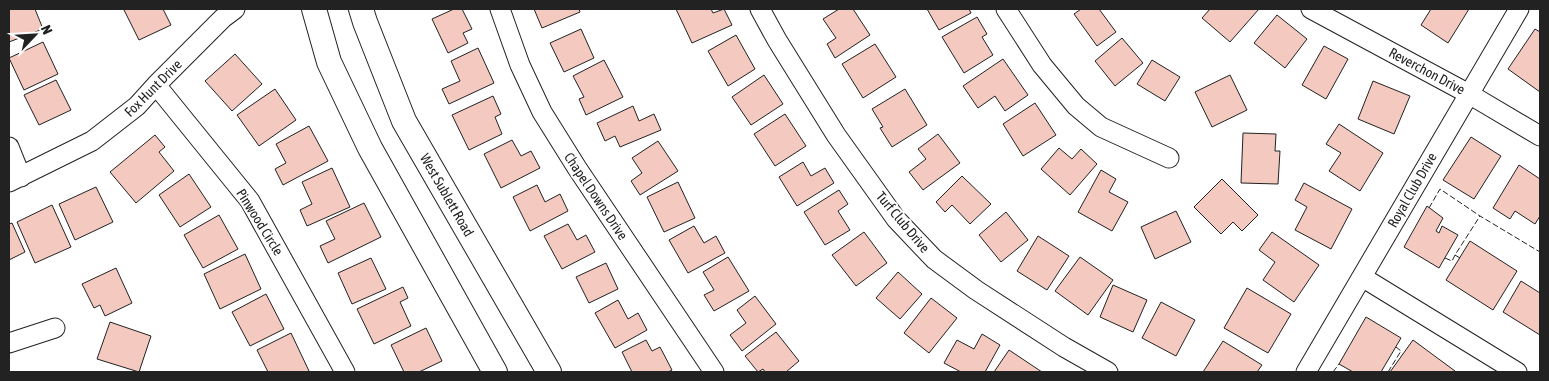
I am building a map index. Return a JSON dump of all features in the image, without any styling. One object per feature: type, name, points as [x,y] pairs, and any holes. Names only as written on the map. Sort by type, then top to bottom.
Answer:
[{"type":"main road","points":[[314,9],[329,62],[370,148],[495,372]]},
{"type":"main road","name":"West Sublett Road","points":[[361,9],[404,121],[549,372]]},
{"type":"street","name":"Chapel Downs Drive","points":[[500,9],[520,65],[542,112],[714,372]]},
{"type":"street","name":"Turf Club Drive","points":[[760,9],[777,40],[836,134],[896,218],[934,259],[984,295],[1064,347],[1108,372]]},
{"type":"street","points":[[1006,9],[1042,65],[1076,106],[1100,127],[1169,158]]},
{"type":"street","name":"Reverchon Drive","points":[[1311,9],[1469,94],[1540,136]]},
{"type":"street","name":"Royal Club Drive","points":[[1306,372],[1519,9]]},
{"type":"street","name":"Fox Hunt Drive","points":[[15,180],[92,141],[138,106],[223,12]]},
{"type":"street","name":"Pinwood Circle","points":[[156,85],[250,201],[345,372]]},
{"type":"street","points":[[9,147],[15,180]]},
{"type":"street","points":[[1362,277],[1517,372]]},
{"type":"street","points":[[9,342],[55,328]]},
{"type":"building","points":[[9,9],[35,9],[43,29],[9,42]]},
{"type":"building","points":[[163,9],[171,25],[139,40],[124,10]]},
{"type":"building","points":[[454,9],[462,9],[472,29],[463,33],[468,43],[448,53],[432,19]]},
{"type":"building","points":[[534,9],[579,9],[580,12],[542,28]]},
{"type":"building","points":[[676,9],[711,9],[713,13],[724,9],[732,25],[692,43]]},
{"type":"building","points":[[839,9],[853,9],[870,35],[835,58],[827,44],[836,38],[823,19]]},
{"type":"building","points":[[927,9],[969,9],[971,13],[939,30]]},
{"type":"building","points":[[1081,9],[1099,9],[1116,32],[1097,46],[1074,14]]},
{"type":"building","points":[[1210,9],[1259,9],[1230,42],[1202,18]]},
{"type":"building","points":[[1431,9],[1469,9],[1448,43],[1421,25]]},
{"type":"building","points":[[1277,15],[1307,39],[1285,68],[1254,43]]},
{"type":"building","points":[[977,17],[987,34],[982,37],[993,55],[964,73],[942,37]]},
{"type":"building","points":[[581,29],[594,58],[564,72],[550,43]]},
{"type":"building","points":[[1535,29],[1540,32],[1540,92],[1508,69]]},
{"type":"building","points":[[736,35],[755,69],[728,86],[708,51]]},
{"type":"building","points":[[1122,38],[1143,63],[1115,86],[1095,61]]},
{"type":"building","points":[[43,42],[58,74],[24,90],[9,58]]},
{"type":"building","points":[[875,44],[896,77],[863,98],[842,64]]},
{"type":"building","points":[[1324,46],[1348,59],[1326,99],[1302,85]]},
{"type":"building","points":[[478,48],[494,83],[449,104],[442,89],[460,81],[451,61]]},
{"type":"building","points":[[235,54],[262,84],[232,111],[205,81]]},
{"type":"building","points":[[1003,59],[1028,95],[1005,111],[995,96],[978,108],[963,86]]},
{"type":"building","points":[[604,60],[623,97],[586,115],[579,99],[584,97],[573,76]]},
{"type":"building","points":[[1152,60],[1180,77],[1165,101],[1137,84]]},
{"type":"building","points":[[764,75],[783,104],[751,125],[732,97]]},
{"type":"building","points":[[1230,75],[1247,110],[1212,127],[1195,92]]},
{"type":"building","points":[[56,80],[71,110],[39,125],[24,95]]},
{"type":"building","points":[[1373,81],[1410,96],[1394,134],[1358,119]]},
{"type":"building","points":[[275,89],[296,120],[259,146],[237,115]]},
{"type":"building","points":[[905,89],[927,125],[892,147],[880,128],[883,127],[872,109]]},
{"type":"building","points":[[493,96],[501,114],[495,117],[502,134],[469,150],[452,115]]},
{"type":"building","points":[[1035,103],[1056,135],[1023,156],[1003,124]]},
{"type":"building","points":[[633,106],[639,121],[654,114],[661,130],[620,147],[615,136],[605,141],[597,123]]},
{"type":"building","points":[[785,114],[806,146],[775,166],[754,134]]},
{"type":"building","points":[[1339,124],[1383,153],[1360,191],[1329,171],[1341,153],[1326,144]]},
{"type":"building","points":[[309,126],[328,161],[283,185],[275,169],[286,163],[276,144]]},
{"type":"building","points":[[1243,133],[1276,134],[1275,151],[1280,151],[1278,184],[1241,183]]},
{"type":"building","points":[[938,134],[960,163],[923,190],[909,172],[926,159],[918,149]]},
{"type":"building","points":[[155,135],[165,147],[159,152],[174,171],[136,203],[110,172]]},
{"type":"building","points":[[1471,137],[1501,156],[1474,199],[1443,180]]},
{"type":"building","points":[[512,140],[521,156],[531,151],[540,168],[501,188],[484,154]]},
{"type":"building","points":[[658,141],[678,171],[640,195],[631,181],[642,173],[632,158]]},
{"type":"building","points":[[1059,148],[1072,159],[1081,149],[1097,164],[1070,195],[1041,169]]},
{"type":"building","points":[[803,162],[811,176],[825,168],[834,183],[797,206],[779,177]]},
{"type":"building","points":[[1519,165],[1540,179],[1540,216],[1535,224],[1515,211],[1510,219],[1493,208]]},
{"type":"building","points":[[332,168],[350,207],[307,226],[300,210],[312,204],[302,182]]},
{"type":"building","points":[[1101,170],[1116,179],[1109,192],[1128,202],[1112,231],[1078,212]]},
{"type":"building","points":[[189,174],[211,207],[180,227],[159,195]]},
{"type":"building","points":[[962,176],[991,204],[970,224],[952,205],[945,212],[936,202]]},
{"type":"building","points":[[1222,179],[1258,215],[1242,231],[1233,222],[1221,234],[1194,207]]},
{"type":"building","points":[[678,182],[695,218],[664,232],[647,197]]},
{"type":"building","points":[[1304,183],[1352,209],[1331,249],[1295,230],[1307,207],[1295,200]]},
{"type":"building","points":[[537,185],[545,202],[560,194],[568,211],[530,231],[513,197]]},
{"type":"building","points":[[96,187],[113,222],[75,240],[59,204]]},
{"type":"building","points":[[839,190],[848,204],[838,211],[850,230],[825,245],[804,212]]},
{"type":"building","points":[[364,203],[381,237],[328,263],[320,246],[335,239],[326,221]]},
{"type":"building","points":[[52,205],[71,247],[35,263],[17,222]]},
{"type":"building","points":[[1427,206],[1443,218],[1436,231],[1439,233],[1442,226],[1458,235],[1439,268],[1404,247]]},
{"type":"building","points":[[1176,211],[1191,242],[1155,259],[1141,227]]},
{"type":"building","points":[[1006,212],[1028,240],[1001,262],[979,235]]},
{"type":"building","points":[[219,215],[238,249],[203,268],[184,235]]},
{"type":"building","points":[[12,223],[25,252],[9,260],[9,224]]},
{"type":"building","points":[[568,224],[577,240],[586,235],[595,252],[562,269],[544,236]]},
{"type":"building","points":[[694,226],[704,243],[716,236],[725,253],[688,273],[669,240]]},
{"type":"building","points":[[864,232],[887,263],[856,286],[832,255]]},
{"type":"building","points":[[1272,232],[1319,265],[1294,302],[1263,280],[1275,262],[1259,250]]},
{"type":"building","points":[[1038,236],[1069,256],[1047,290],[1017,271]]},
{"type":"building","points":[[1470,241],[1517,271],[1493,310],[1446,280]]},
{"type":"building","points":[[245,254],[261,289],[220,309],[204,274]]},
{"type":"building","points":[[728,257],[749,291],[714,311],[704,295],[714,290],[703,272]]},
{"type":"building","points":[[1080,257],[1113,280],[1088,315],[1055,291]]},
{"type":"building","points":[[371,258],[386,289],[352,304],[338,273]]},
{"type":"building","points":[[606,263],[618,289],[589,303],[576,277]]},
{"type":"building","points":[[116,268],[132,303],[105,316],[100,305],[94,308],[82,284]]},
{"type":"building","points":[[898,272],[922,294],[900,319],[876,298]]},
{"type":"building","points":[[1521,281],[1540,293],[1540,335],[1503,312]]},
{"type":"building","points":[[1113,285],[1147,300],[1133,332],[1100,317]]},
{"type":"building","points":[[403,287],[408,298],[400,302],[411,326],[374,344],[357,309]]},
{"type":"building","points":[[1247,288],[1291,314],[1268,353],[1224,328]]},
{"type":"building","points":[[266,294],[284,329],[250,346],[232,312]]},
{"type":"building","points":[[755,296],[776,324],[742,351],[730,335],[746,323],[737,310]]},
{"type":"building","points":[[931,298],[957,318],[929,353],[904,333]]},
{"type":"building","points":[[618,300],[628,319],[638,313],[647,330],[615,348],[595,313]]},
{"type":"building","points":[[1161,302],[1195,320],[1176,356],[1142,338]]},
{"type":"building","points":[[1366,317],[1401,338],[1381,372],[1353,372],[1339,364]]},
{"type":"building","points":[[110,322],[151,336],[139,372],[97,359]]},
{"type":"building","points":[[426,328],[442,361],[419,372],[404,372],[391,345]]},
{"type":"building","points":[[776,332],[799,361],[786,372],[765,372],[763,369],[758,372],[745,356]]},
{"type":"building","points":[[291,333],[309,371],[268,372],[257,350]]},
{"type":"building","points":[[982,334],[1000,345],[985,372],[961,372],[944,363],[957,340],[974,349]]},
{"type":"building","points":[[646,340],[652,351],[660,347],[672,370],[668,372],[632,372],[622,352]]},
{"type":"building","points":[[1413,340],[1455,371],[1390,372]]},
{"type":"building","points":[[1223,341],[1262,365],[1257,372],[1203,372]]},
{"type":"building","points":[[1009,350],[1042,372],[994,372]]},
{"type":"fence","points":[[1429,208],[1440,189],[1480,216],[1540,252]]},
{"type":"fence","points":[[1460,258],[1455,255],[1480,216]]},
{"type":"fence","points":[[1445,258],[1452,261],[1455,255]]},
{"type":"fence","points":[[1388,372],[1401,351],[1396,347]]},
{"type":"fence","points":[[1333,372],[1339,364]]}]
